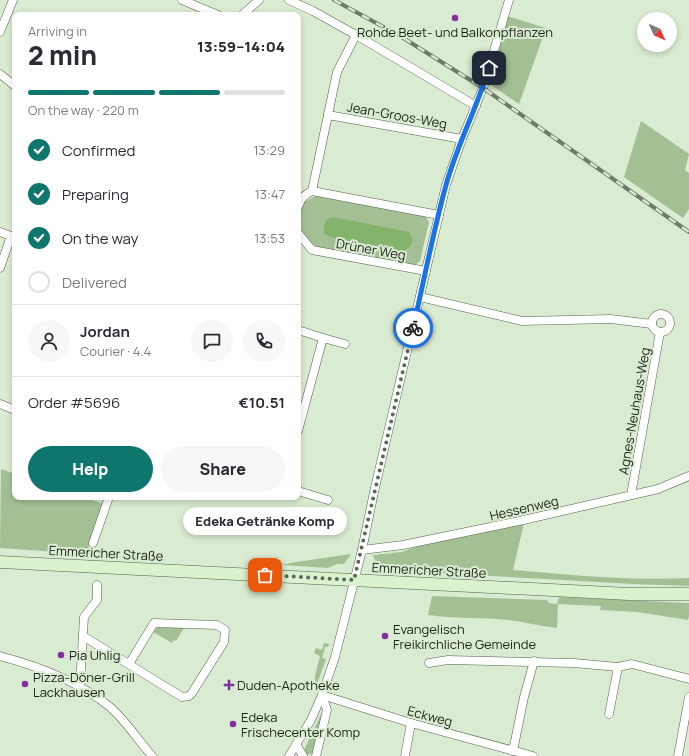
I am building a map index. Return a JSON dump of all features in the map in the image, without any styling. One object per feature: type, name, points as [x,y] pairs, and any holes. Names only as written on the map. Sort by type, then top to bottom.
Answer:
[{"type":"main road","name":"Emmericher Straße","points":[[0,562],[629,594],[689,594]]},
{"type":"street","points":[[0,32],[12,0]]},
{"type":"street","points":[[182,0],[211,12]]},
{"type":"street","points":[[245,12],[259,0]]},
{"type":"street","points":[[289,0],[313,11],[356,35],[476,106]]},
{"type":"street","points":[[289,756],[311,720],[322,695],[335,656],[362,550],[374,492],[446,185],[462,139],[483,88],[509,0]]},
{"type":"street","points":[[312,191],[337,72],[356,35]]},
{"type":"street","points":[[0,74],[12,84]]},
{"type":"street","name":"Jean-Groos-Weg","points":[[328,115],[462,139]]},
{"type":"street","points":[[301,200],[304,195],[312,191],[439,215]]},
{"type":"street","points":[[0,232],[12,237]]},
{"type":"street","name":"Drüner Weg","points":[[301,237],[312,250],[426,271]]},
{"type":"street","points":[[0,268],[12,239]]},
{"type":"street","points":[[420,297],[522,321],[611,319],[652,324]]},
{"type":"street","name":"Agnes-Neuhaus-Weg","points":[[658,314],[664,314],[670,321],[669,326],[665,331],[660,332],[654,329],[652,324],[653,318],[658,314]]},
{"type":"street","points":[[301,331],[345,344]]},
{"type":"street","name":"Agnes-Neuhaus-Weg","points":[[631,495],[660,332]]},
{"type":"street","points":[[301,421],[323,338]]},
{"type":"street","points":[[0,404],[12,409]]},
{"type":"street","name":"Hessenweg","points":[[362,550],[403,545],[560,512],[658,489],[689,476]]},
{"type":"street","points":[[301,492],[328,500]]},
{"type":"street","points":[[93,543],[108,500]]},
{"type":"street","points":[[80,686],[84,617],[97,600],[96,585]]},
{"type":"street","points":[[83,636],[182,697],[189,696],[192,693],[224,642],[225,630],[217,625],[154,623],[129,664]]},
{"type":"street","points":[[0,656],[19,661],[80,686],[111,708],[122,719],[152,756]]},
{"type":"street","points":[[429,663],[448,660],[574,663],[618,667],[632,664],[689,678]]},
{"type":"street","points":[[513,750],[524,697],[534,662]]},
{"type":"street","points":[[610,714],[618,667]]},
{"type":"street","points":[[316,756],[327,710],[322,695]]},
{"type":"street","name":"Eckweg","points":[[322,695],[411,724],[533,756]]},
{"type":"street","points":[[678,756],[689,697]]},
{"type":"street","points":[[405,756],[411,724]]},
{"type":"street","points":[[296,744],[303,756]]},
{"type":"shaded area","points":[[507,16],[546,28],[519,104],[488,83]]},
{"type":"shaded area","points":[[641,121],[689,154],[685,170],[689,173],[689,209],[683,218],[624,177]]},
{"type":"shaded area","points":[[315,196],[425,216],[429,222],[420,261],[415,265],[312,247],[301,232],[301,211],[304,202]]},
{"type":"shaded area","points":[[333,217],[409,232],[412,238],[412,243],[404,251],[329,237],[324,233],[324,225],[326,221]]},
{"type":"shaded area","points":[[1,469],[12,473],[12,500],[92,500],[104,504],[91,542],[85,554],[0,548]]},
{"type":"shaded area","points":[[524,523],[513,570],[579,576],[645,579],[689,578],[689,586],[383,570],[377,566],[373,555],[402,552],[415,547]]},
{"type":"shaded area","points":[[351,554],[344,564],[337,564],[328,568],[282,565],[290,563]]},
{"type":"shaded area","points":[[432,596],[547,600],[549,603],[557,604],[559,597],[689,603],[689,616],[688,620],[638,612],[600,610],[601,606],[558,604],[557,628],[508,620],[428,615]]},
{"type":"shaded area","points":[[158,627],[184,628],[176,641],[174,640],[172,643],[153,632]]},
{"type":"shaded area","points":[[324,643],[329,644],[328,647],[325,647],[322,658],[326,659],[316,687],[310,685],[309,681],[315,682],[320,656],[314,653],[316,648],[322,650]]},
{"type":"shaded area","points":[[323,710],[315,753],[307,755],[305,748]]},
{"type":"railway","points":[[334,0],[400,36],[483,88],[689,232]]},
{"type":"way so far","points":[[265,575],[354,580],[413,328]]},
{"type":"place","name":"Rohde Beet- und Balkonpflanzen","points":[[455,18]]},
{"type":"place","name":"Edeka Getränke Komp","points":[[265,575]]},
{"type":"place","name":"Evangelisch Freikirchliche Gemeinde","points":[[385,636]]},
{"type":"place","name":"Pia Uhlig","points":[[61,655]]},
{"type":"place","name":"Pizza-Döner-Grill Lackhausen","points":[[25,684]]},
{"type":"place","name":"Duden-Apotheke","points":[[229,685]]},
{"type":"place","name":"Edeka Frischecenter Komp","points":[[233,724]]},
{"type":"route","points":[[413,328],[446,185],[462,139],[483,88],[489,68]]}]
